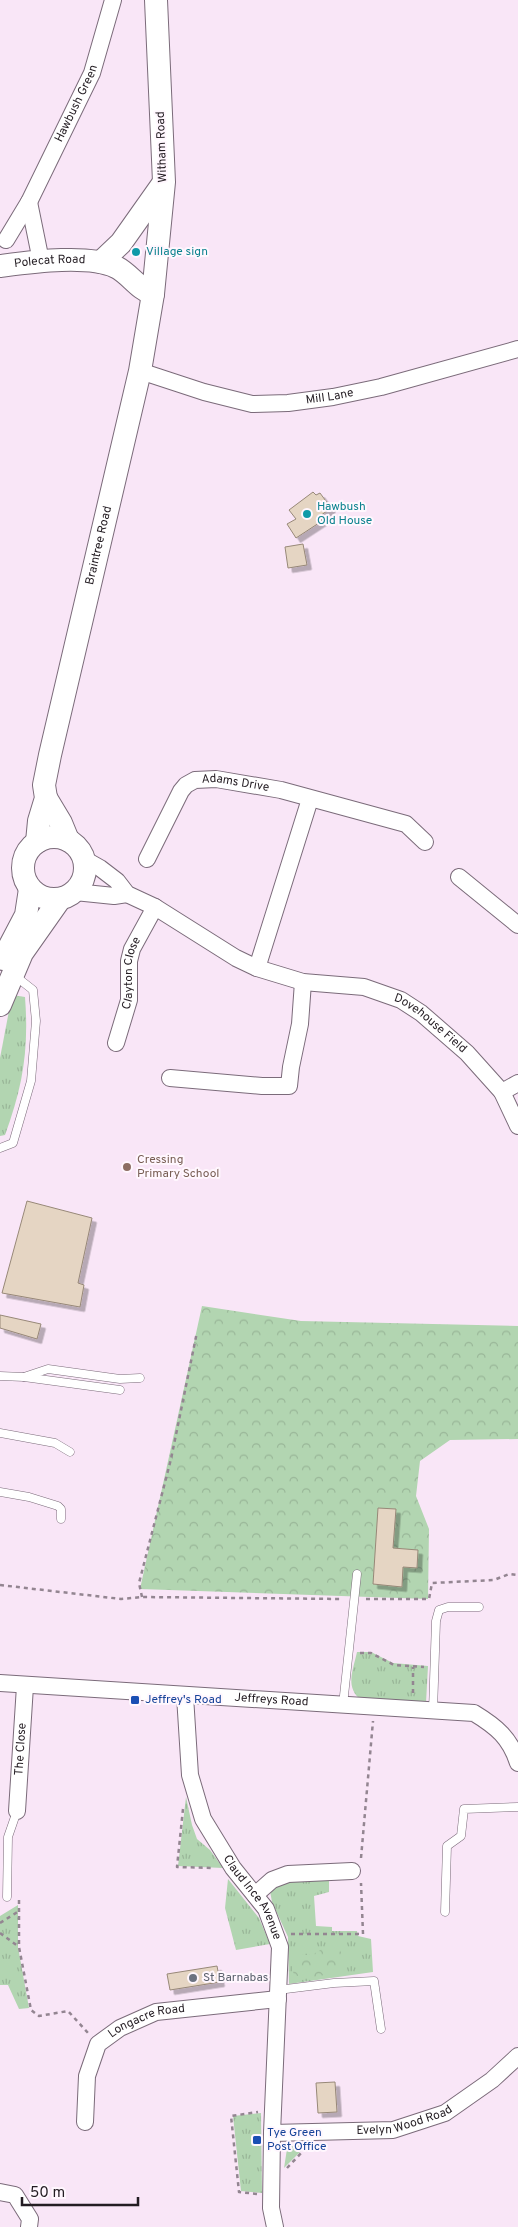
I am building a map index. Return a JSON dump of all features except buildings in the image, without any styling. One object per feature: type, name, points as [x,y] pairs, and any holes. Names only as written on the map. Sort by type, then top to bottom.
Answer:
[{"type":"main road","name":"Witham Road","points":[[153,294],[164,182],[156,0]]},
{"type":"main road","name":"Polecat Road","points":[[100,262],[121,243],[164,182]]},
{"type":"main road","name":"Polecat Road","points":[[0,266],[41,260],[100,262],[125,273],[144,290],[153,294]]},
{"type":"main road","name":"Braintree Road","points":[[37,842],[39,821],[46,798],[44,785],[50,755],[140,371],[153,294]]},
{"type":"main road","points":[[46,798],[61,823],[68,840]]},
{"type":"main road","points":[[6,970],[84,877],[84,859],[78,848],[68,840],[52,837],[37,842],[29,850],[23,864],[25,880],[30,888],[43,898],[68,896]]},
{"type":"main road","points":[[0,1005],[6,970],[26,914],[30,888]]},
{"type":"street","name":"Hawbush Green","points":[[6,240],[29,202],[92,73],[113,0]]},
{"type":"street","points":[[29,202],[41,260]]},
{"type":"street","name":"Mill Lane","points":[[140,371],[204,392],[252,404],[288,403],[333,397],[381,387],[518,349]]},
{"type":"street","name":"Adams Drive","points":[[147,859],[181,791],[186,785],[195,780],[216,779],[281,790],[406,824],[425,842]]},
{"type":"street","points":[[257,968],[310,799]]},
{"type":"street","name":"Dovehouse Field","points":[[84,859],[118,881],[126,894]]},
{"type":"street","points":[[459,877],[518,926]]},
{"type":"street","name":"Dovehouse Field","points":[[68,896],[114,896],[126,894],[155,906],[236,958],[257,968],[303,982],[364,987],[400,1000],[435,1024],[467,1053],[502,1092],[518,1126]]},
{"type":"street","name":"Clayton Close","points":[[116,1043],[129,1000],[129,961],[132,950],[155,906]]},
{"type":"street","points":[[170,1078],[262,1086],[289,1086],[300,1024],[303,982]]},
{"type":"street","points":[[502,1092],[518,1083]]},
{"type":"street","name":"Jeffreys Road","points":[[0,1683],[185,1696],[249,1697],[474,1713],[482,1717],[508,1739],[518,1763]]},
{"type":"street","name":"The Close","points":[[17,1811],[25,1686]]},
{"type":"street","name":"Claud Ince Avenue","points":[[185,1696],[190,1775],[202,1819],[233,1868],[266,1909],[280,1947],[272,2133],[271,2208],[275,2227]]},
{"type":"street","points":[[255,1895],[272,1880],[288,1874],[358,1869]]},
{"type":"street","name":"Longacre Road","points":[[86,2122],[87,2076],[98,2044],[120,2028],[156,2012],[278,1994]]},
{"type":"street","name":"Evelyn Wood Road","points":[[272,2133],[393,2130],[445,2113],[492,2080],[518,2056]]},
{"type":"street","points":[[0,2192],[16,2195],[30,2219],[29,2227]]},
{"type":"lane","points":[[0,1148],[13,1142],[31,1081],[36,1021],[33,990],[6,970]]},
{"type":"lane","points":[[24,1377],[48,1369],[120,1379],[140,1378]]},
{"type":"lane","points":[[0,1376],[24,1377],[120,1390]]},
{"type":"lane","points":[[0,1433],[55,1443],[70,1452]]},
{"type":"lane","points":[[0,1492],[29,1497],[58,1506],[61,1509],[61,1519]]},
{"type":"lane","points":[[343,1705],[357,1574]]},
{"type":"lane","points":[[433,1711],[436,1621],[439,1610],[448,1607],[479,1607]]},
{"type":"lane","points":[[445,1912],[447,1846],[460,1836],[464,1809],[518,1807]]},
{"type":"lane","points":[[7,1898],[8,1837],[17,1811]]},
{"type":"lane","points":[[278,1994],[334,1983],[374,1981],[381,2029]]},
{"type":"path","points":[[142,1597],[139,1583],[171,1459],[197,1332]]},
{"type":"path","points":[[0,1586],[121,1599],[142,1597],[429,1599],[432,1584],[494,1580],[509,1574],[518,1574]]},
{"type":"path","points":[[349,1652],[371,1653],[394,1665],[435,1668]]},
{"type":"path","points":[[413,1710],[414,1667]]},
{"type":"path","points":[[275,1934],[363,1934],[358,1869],[374,1707]]},
{"type":"path","points":[[194,1789],[184,1796],[178,1867],[233,1868]]},
{"type":"path","points":[[19,1891],[18,1947],[31,2010],[39,2016],[68,2011],[98,2044]]},
{"type":"path","points":[[0,1923],[19,1911]]},
{"type":"path","points":[[0,1933],[18,1947]]},
{"type":"path","points":[[271,2195],[239,2192],[231,2116],[273,2110]]},
{"type":"path","points":[[272,2174],[284,2171],[310,2144],[309,2132]]},
{"type":"green space","points":[[12,995],[25,997],[25,1051],[20,1084],[11,1117],[5,1135],[0,1136],[0,1058]]},
{"type":"green space","points":[[202,1306],[301,1321],[518,1326],[518,1439],[450,1440],[420,1461],[416,1496],[429,1529],[428,1599],[140,1589]]},
{"type":"green space","points":[[357,1652],[371,1652],[393,1663],[428,1666],[426,1703],[359,1698],[352,1688],[351,1682]]},
{"type":"green space","points":[[186,1797],[197,1839],[210,1850],[223,1868],[178,1866]]},
{"type":"green space","points":[[324,1877],[329,1880],[329,1892],[314,1896],[316,1926],[332,1927],[332,1931],[357,1931],[358,1936],[371,1939],[373,1972],[289,1984],[288,1937],[272,1902],[270,1891],[276,1883]]},
{"type":"green space","points":[[228,1879],[259,1918],[270,1944],[236,1950],[225,1908]]},
{"type":"green space","points":[[18,1905],[18,1947],[29,2008],[19,2009],[8,1985],[0,1985],[0,1916]]},
{"type":"green space","points":[[332,1943],[339,1948],[342,1955],[336,1971],[311,1979],[294,1975],[292,1968],[299,1955],[312,1955]]},
{"type":"green space","points":[[261,2113],[262,2193],[241,2191],[233,2116]]},
{"type":"green space","points":[[307,2145],[284,2168],[287,2149],[292,2146]]},
{"type":"place","name":"Village sign","points":[[136,252]]},
{"type":"place","name":"Hawbush Old House","points":[[307,514]]},
{"type":"place","name":"Cressing Primary School","points":[[127,1167]]},
{"type":"place","name":"Jeffrey's Road","points":[[135,1700]]},
{"type":"place","name":"St Barnabas","points":[[193,1978]]},
{"type":"place","name":"Tye Green Post Office","points":[[257,2140]]}]
